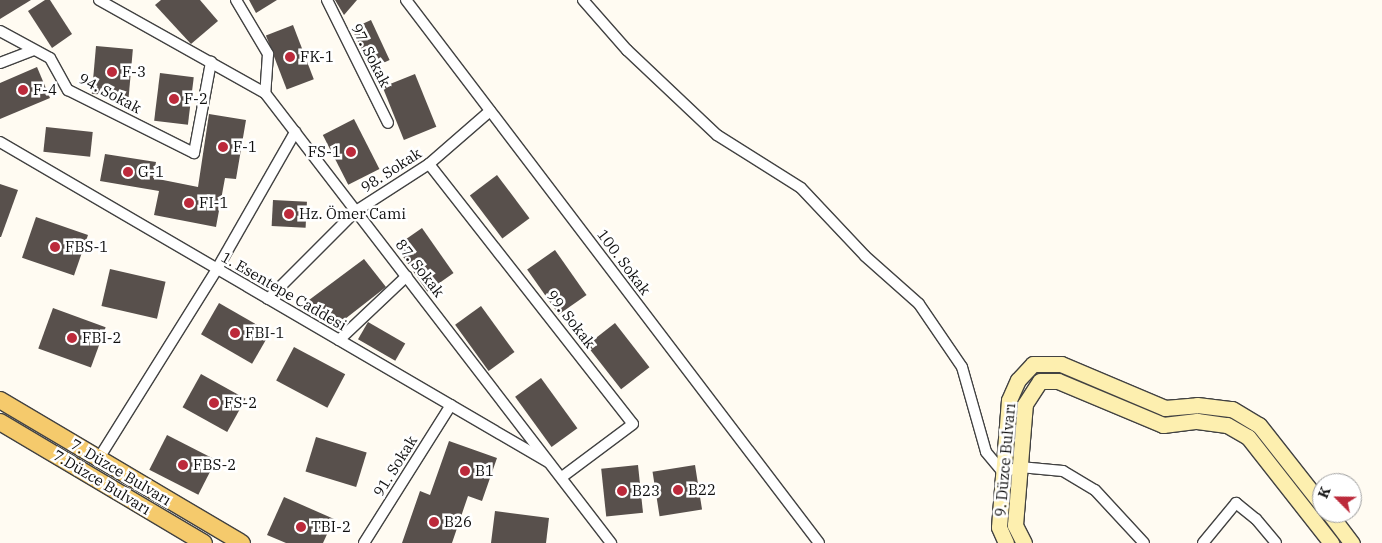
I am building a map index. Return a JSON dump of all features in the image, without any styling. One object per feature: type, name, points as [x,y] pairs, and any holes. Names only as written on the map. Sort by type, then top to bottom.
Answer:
[{"type":"main road","name":"9. Düzce Bulvarı","points":[[1006,543],[999,528],[1009,400],[1018,380],[1033,364],[1061,364],[1165,408],[1197,405],[1232,409],[1259,425],[1312,492]]},
{"type":"main road","name":"9. Düzce Bulvarı","points":[[1024,543],[1016,524],[1025,404],[1032,389],[1040,381],[1058,381],[1163,425],[1197,421],[1227,425],[1248,438],[1331,543]]},
{"type":"main road","name":"7. Düzce Bulvarı","points":[[0,400],[242,543]]},
{"type":"main road","name":"7.Düzce Bulvarı","points":[[0,422],[204,543]]},
{"type":"main road","points":[[1336,523],[1352,543]]},
{"type":"street","name":"87. Sokak","points":[[99,0],[265,92],[611,543]]},
{"type":"street","points":[[236,0],[268,54],[265,92]]},
{"type":"street","name":"97. Sokak","points":[[327,0],[388,123]]},
{"type":"street","name":"100. Sokak","points":[[406,0],[819,543]]},
{"type":"street","points":[[583,0],[627,50],[717,135],[801,188],[865,256],[919,304],[962,367],[986,452],[1003,472],[1020,467],[1062,471],[1087,486],[1144,543]]},
{"type":"street","name":"94. Sokak","points":[[0,31],[50,58],[68,90],[194,153],[211,62]]},
{"type":"street","points":[[0,64],[34,50]]},
{"type":"street","name":"98. Sokak","points":[[268,299],[356,211],[429,164],[490,111]]},
{"type":"street","points":[[99,458],[217,269],[295,132]]},
{"type":"street","name":"1. Esentepe Caddesi","points":[[0,142],[553,465]]},
{"type":"street","name":"99. Sokak","points":[[429,164],[633,424],[562,477]]},
{"type":"street","points":[[339,340],[407,276]]},
{"type":"street","name":"91. Sokak","points":[[364,543],[451,405]]},
{"type":"street","points":[[1203,543],[1236,503],[1256,519],[1276,543]]},
{"type":"building","points":[[0,0],[31,0],[0,19]]},
{"type":"building","points":[[45,0],[50,0],[72,34],[52,48],[28,11]]},
{"type":"building","points":[[161,0],[200,0],[218,21],[191,44],[155,5]]},
{"type":"building","points":[[249,0],[277,0],[256,13]]},
{"type":"building","points":[[335,0],[357,0],[344,15]]},
{"type":"building","points":[[371,20],[390,60],[371,69],[352,29]]},
{"type":"building","name":"FK-1","points":[[293,25],[314,79],[287,90],[266,35]]},
{"type":"building","name":"F-3","points":[[96,46],[133,49],[129,97],[92,94]]},
{"type":"building","name":"F-4","points":[[37,67],[50,98],[0,119],[0,83]]},
{"type":"building","name":"F-2","points":[[160,73],[194,77],[188,125],[154,121]]},
{"type":"building","points":[[415,74],[436,127],[404,140],[383,87]]},
{"type":"building","points":[[209,114],[246,120],[236,179],[225,178],[216,227],[154,215],[159,191],[100,181],[105,154],[156,162],[153,178],[198,187]]},
{"type":"building","name":"FS-1","points":[[354,119],[379,169],[348,185],[323,135]]},
{"type":"building","points":[[46,127],[93,132],[90,157],[43,152]]},
{"type":"building","points":[[497,175],[529,218],[502,239],[470,195]]},
{"type":"building","points":[[0,184],[18,190],[1,237],[0,237]]},
{"type":"building","name":"Hz. Ömer Cami","points":[[273,200],[307,202],[306,228],[272,226]]},
{"type":"building","name":"FBS-1","points":[[36,217],[88,235],[74,276],[22,258]]},
{"type":"building","points":[[422,228],[454,273],[427,291],[396,246]]},
{"type":"building","points":[[555,250],[587,295],[559,315],[527,270]]},
{"type":"building","points":[[364,259],[386,287],[336,326],[301,306]]},
{"type":"building","points":[[110,269],[166,282],[157,319],[101,306]]},
{"type":"building","name":"FBI-1","points":[[219,303],[270,332],[252,364],[201,334]]},
{"type":"building","points":[[481,306],[515,352],[489,371],[455,325]]},
{"type":"building","name":"FBI-2","points":[[53,308],[106,327],[91,368],[38,348]]},
{"type":"building","points":[[368,322],[405,344],[395,361],[358,339]]},
{"type":"building","points":[[615,323],[649,367],[621,389],[587,345]]},
{"type":"building","points":[[294,347],[345,374],[327,408],[276,381]]},
{"type":"building","name":"FS-2","points":[[201,374],[246,399],[227,432],[183,407]]},
{"type":"building","points":[[541,378],[577,428],[552,447],[515,397]]},
{"type":"building","name":"FBS-2","points":[[167,435],[216,460],[198,495],[149,470]]},
{"type":"building","points":[[316,437],[367,452],[356,487],[305,471]]},
{"type":"building","points":[[449,441],[497,458],[482,501],[468,496],[452,543],[402,543],[420,491],[430,495]]},
{"type":"building","name":"B23","points":[[638,465],[643,513],[606,517],[601,469]]},
{"type":"building","name":"B22","points":[[695,465],[702,509],[660,516],[653,472]]},
{"type":"building","name":"TBI-2","points":[[284,497],[334,519],[323,543],[286,543],[267,535]]},
{"type":"building","points":[[495,511],[549,518],[546,543],[491,543]]},
{"type":"place","name":"FK-1","points":[[290,57]]},
{"type":"place","name":"F-3","points":[[112,72]]},
{"type":"place","name":"F-4","points":[[23,90]]},
{"type":"place","name":"F-2","points":[[174,99]]},
{"type":"place","name":"F-1","points":[[223,147]]},
{"type":"place","name":"FS-1","points":[[351,152]]},
{"type":"place","name":"G-1","points":[[128,172]]},
{"type":"place","name":"FI-1","points":[[189,203]]},
{"type":"place","name":"Hz. Ömer Cami","points":[[289,214]]},
{"type":"place","name":"FBS-1","points":[[55,247]]},
{"type":"place","name":"FBI-1","points":[[235,333]]},
{"type":"place","name":"FBI-2","points":[[72,338]]},
{"type":"place","name":"FS-2","points":[[214,403]]},
{"type":"place","name":"FBS-2","points":[[183,465]]},
{"type":"place","name":"B1","points":[[465,471]]},
{"type":"place","name":"B22","points":[[678,490]]},
{"type":"place","name":"B23","points":[[622,491]]},
{"type":"place","name":"B26","points":[[434,522]]},
{"type":"place","name":"TBI-2","points":[[301,527]]}]
